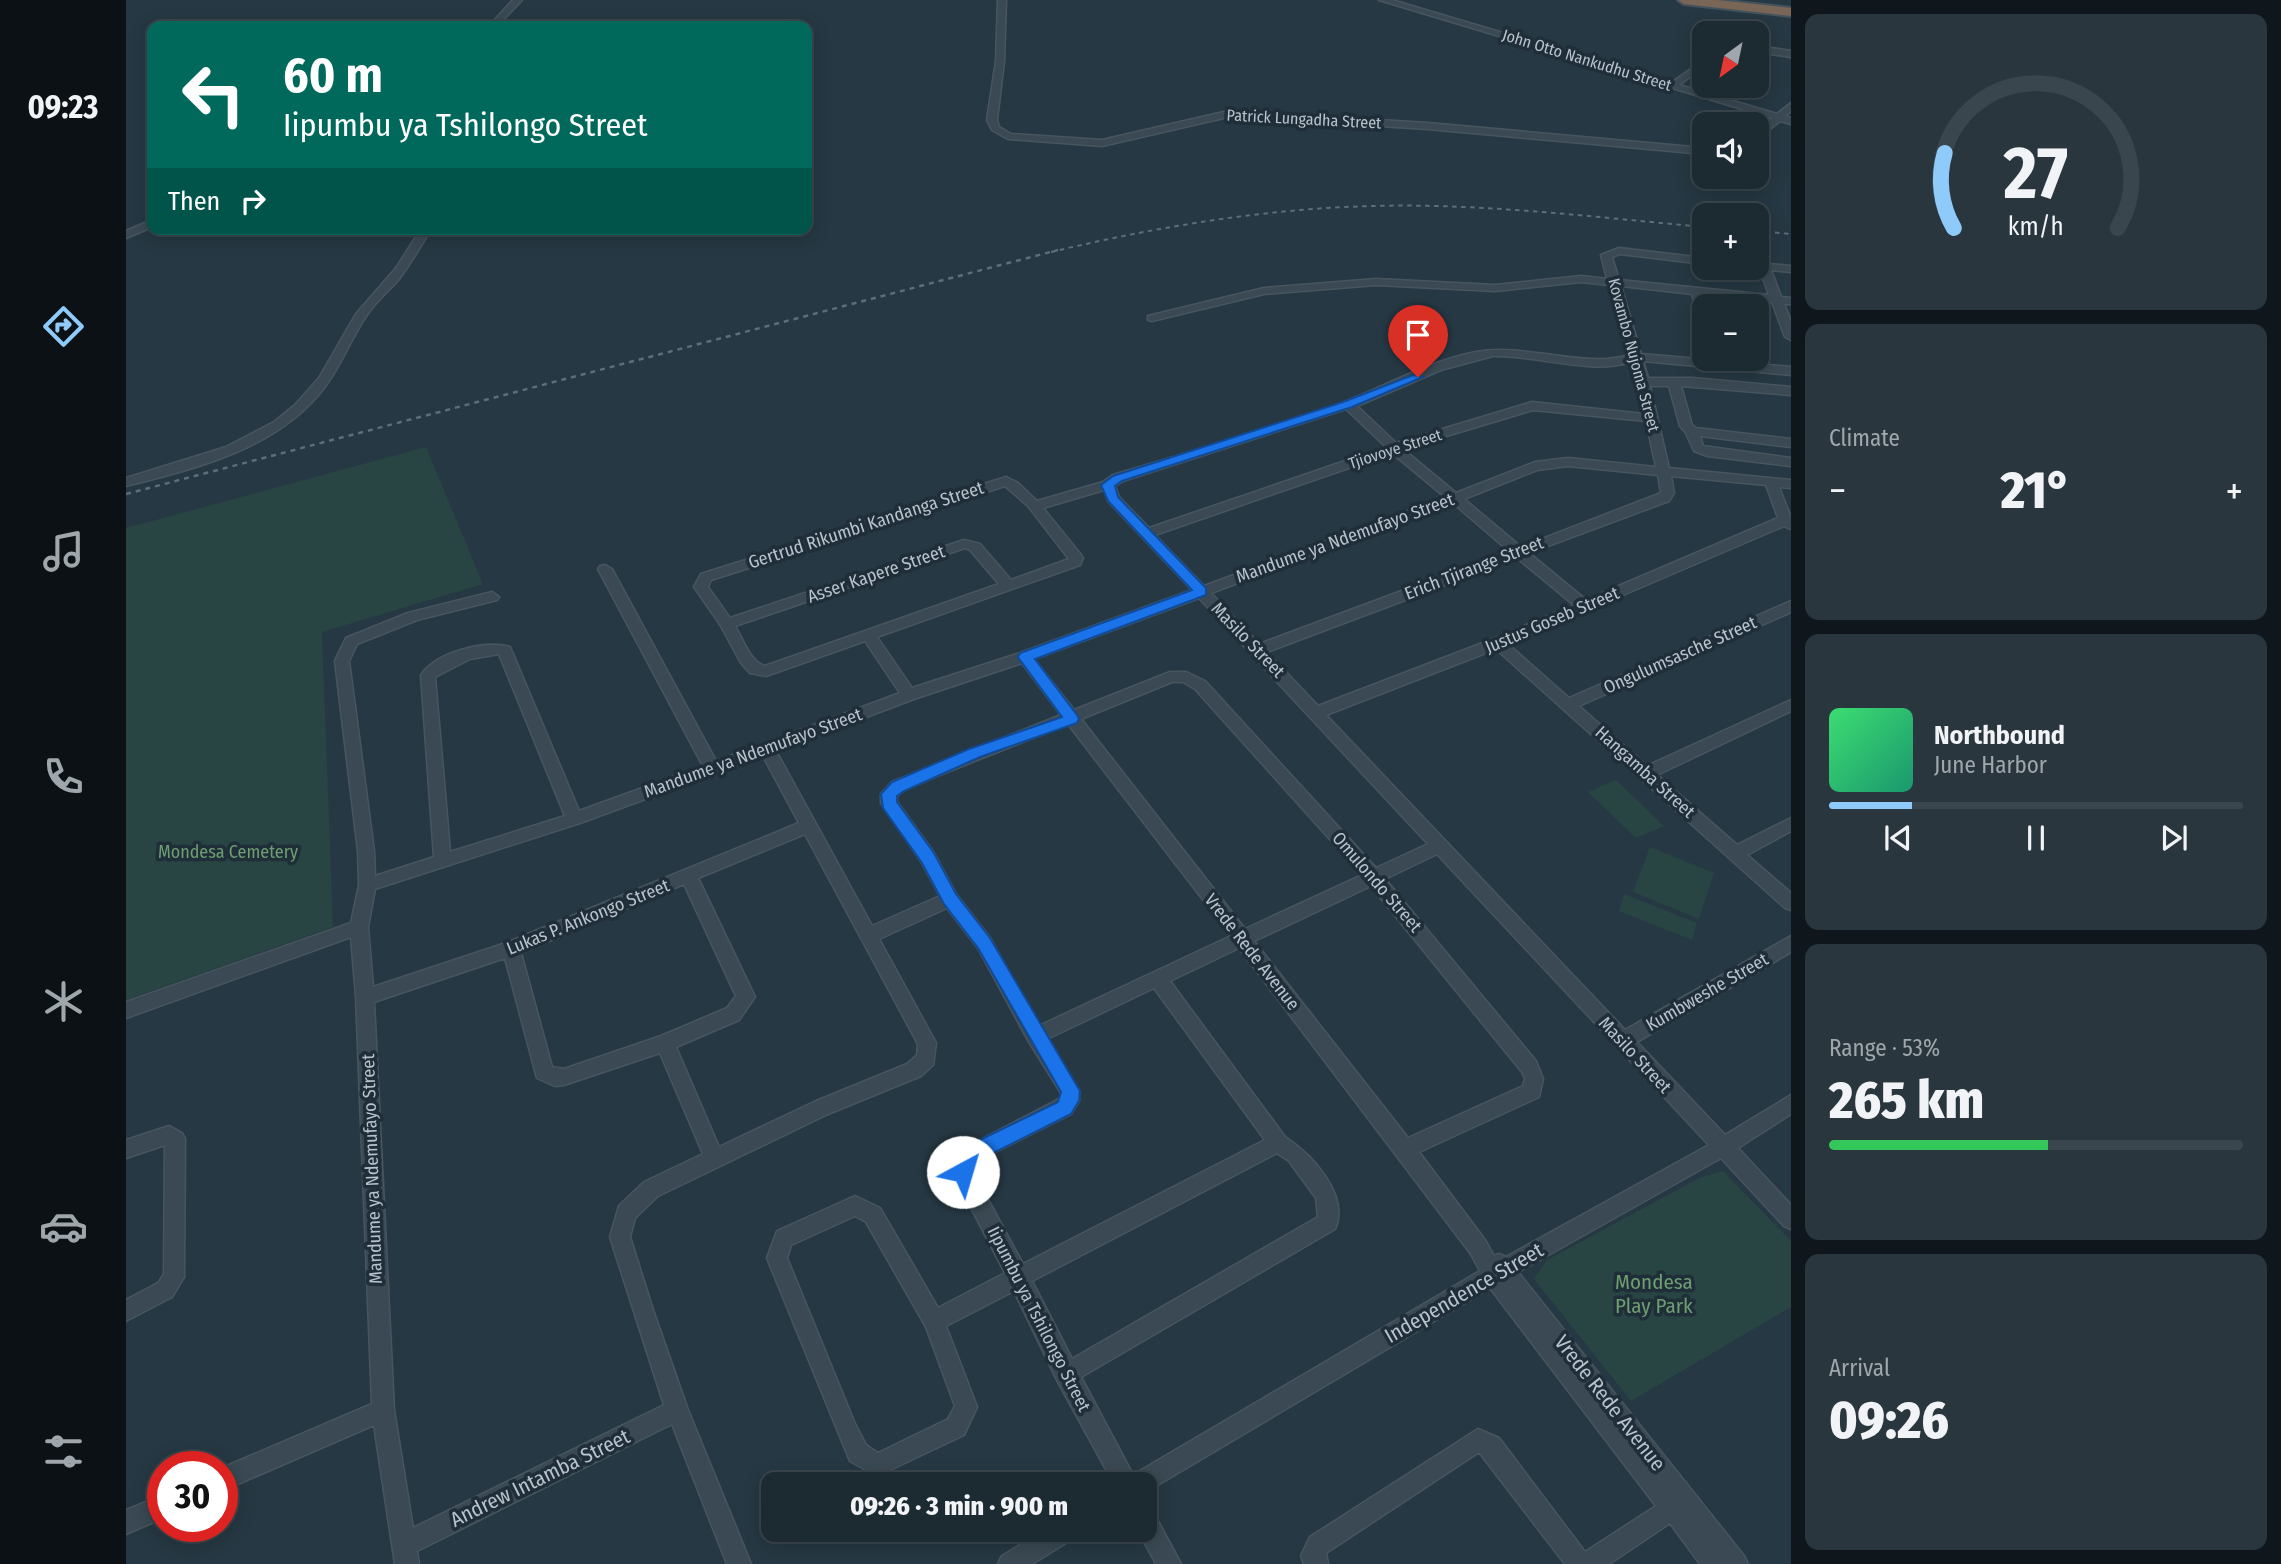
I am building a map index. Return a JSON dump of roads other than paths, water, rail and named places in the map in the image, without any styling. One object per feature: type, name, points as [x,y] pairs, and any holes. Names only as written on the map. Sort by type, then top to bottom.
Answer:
[{"type":"highway","points":[[1684,0],[1791,12]]},
{"type":"street","points":[[498,21],[518,0]]},
{"type":"street","name":"Patrick Lungadha Street","points":[[1002,0],[1000,61],[992,120],[995,128],[1008,136],[1102,143],[1228,114],[1428,126],[1692,150]]},
{"type":"street","name":"John Otto Nankudhu Street","points":[[1383,0],[1791,121]]},
{"type":"street","points":[[1769,51],[1791,54]]},
{"type":"street","points":[[1672,86],[1692,71]]},
{"type":"street","points":[[1769,125],[1791,106]]},
{"type":"street","points":[[126,235],[147,225]]},
{"type":"street","points":[[126,482],[195,464],[234,448],[274,428],[300,408],[320,386],[362,314],[400,270],[422,235]]},
{"type":"street","name":"Kovambo Nujoma Street","points":[[1663,472],[1643,382],[1606,255],[1611,251],[1692,260]]},
{"type":"street","points":[[1769,268],[1791,269]]},
{"type":"street","points":[[1152,318],[1255,293],[1312,286],[1398,282],[1495,288],[1565,279],[1791,301]]},
{"type":"street","points":[[1767,280],[1791,335]]},
{"type":"street","points":[[1034,506],[1108,485],[1118,478],[1348,404],[1464,359],[1493,352],[1516,351],[1617,363],[1635,357],[1692,360]]},
{"type":"street","points":[[1769,368],[1791,371]]},
{"type":"street","points":[[1674,381],[1686,426],[1692,431],[1698,449],[1791,462]]},
{"type":"street","points":[[1643,382],[1674,381],[1791,391]]},
{"type":"street","points":[[1348,404],[1394,448],[1585,607]]},
{"type":"street","name":"Tjiovoye Street","points":[[1147,533],[1394,448],[1532,407],[1651,418]]},
{"type":"street","points":[[1692,431],[1791,443]]},
{"type":"street","name":"Mandume ya Ndemufayo Street","points":[[405,1554],[383,1410],[365,997],[359,927],[367,885],[573,819],[909,695],[1025,657],[1455,499],[1535,466],[1568,462],[1791,484]]},
{"type":"street","name":"Erich Tjirange Street","points":[[1258,650],[1664,498],[1668,493],[1663,472]]},
{"type":"street","name":"Gertrud Rikumbi Kandanga Street","points":[[999,482],[1012,483],[1076,558],[1069,567],[1009,586],[766,671],[755,669],[746,659],[727,624],[701,587],[706,578],[999,482]]},
{"type":"street","points":[[1771,482],[1788,522]]},
{"type":"street","name":"Masilo Street","points":[[1108,485],[1112,498],[1791,1219]]},
{"type":"street","name":"Justus Goseb Street","points":[[1317,713],[1498,643],[1788,522]]},
{"type":"street","name":"Asser Kapere Street","points":[[727,624],[964,544],[975,547],[1009,586]]},
{"type":"street","points":[[605,569],[712,769]]},
{"type":"street","points":[[367,885],[366,852],[342,661],[351,642],[377,629],[413,616],[492,597]]},
{"type":"street","name":"Ongulumsasche Street","points":[[1569,705],[1791,606]]},
{"type":"street","points":[[869,636],[909,695]]},
{"type":"street","name":"Hangamba Street","points":[[1498,643],[1791,902]]},
{"type":"street","points":[[443,862],[428,680],[428,675],[438,665],[494,648],[505,651],[573,819]]},
{"type":"street","name":"Vrede Rede Avenue","points":[[1025,657],[1677,1504],[1715,1564]]},
{"type":"street","name":"Omulondo Street","points":[[1072,719],[1171,677],[1186,677],[1200,685],[1373,876],[1529,1067],[1534,1079],[1532,1091],[1405,1149]]},
{"type":"street","points":[[1645,774],[1791,705]]},
{"type":"street","name":"Iipumbu ya Tshilongo Street","points":[[1072,719],[975,753],[898,786],[889,794],[889,803],[928,858],[950,899],[984,943],[1035,1035],[1070,1091],[1070,1101],[1064,1108],[966,1157],[963,1172],[1119,1472]]},
{"type":"street","points":[[739,1564],[677,1410],[620,1237],[626,1213],[651,1189],[821,1108],[914,1070],[926,1059],[927,1043],[870,935],[807,827],[767,749]]},
{"type":"street","points":[[1736,853],[1791,824]]},
{"type":"street","name":"Lukas P. Ankongo Street","points":[[365,997],[511,949],[807,827]]},
{"type":"street","points":[[1035,1035],[1243,941],[1439,846]]},
{"type":"street","points":[[511,949],[544,1073],[555,1078],[564,1077],[665,1043],[733,1014],[746,997],[689,877]]},
{"type":"street","points":[[870,935],[950,899]]},
{"type":"street","points":[[126,1010],[359,927]]},
{"type":"street","name":"Kumbweshe Street","points":[[1622,1041],[1791,943]]},
{"type":"street","points":[[1066,1374],[1328,1222],[1326,1195],[1296,1155],[1278,1143],[1158,979]]},
{"type":"street","points":[[665,1043],[715,1159]]},
{"type":"street","name":"Independence Street","points":[[1157,1473],[1499,1272],[1723,1147],[1791,1104]]},
{"type":"street","points":[[126,1149],[161,1136],[169,1135],[175,1139],[174,1277],[165,1290],[126,1311]]},
{"type":"street","points":[[934,1321],[1278,1143]]},
{"type":"street","points":[[855,1206],[864,1209],[873,1215],[934,1321],[965,1407],[963,1416],[956,1427],[877,1465],[858,1453],[847,1431],[777,1258],[779,1247],[784,1238],[812,1225],[855,1206]]},
{"type":"street","points":[[238,1473],[383,1410]]},
{"type":"street","name":"Andrew Intamba Street","points":[[405,1554],[677,1410]]},
{"type":"street","points":[[1316,1564],[1313,1556],[1318,1545],[1478,1440],[1491,1446],[1579,1564]]},
{"type":"street","points":[[1588,1564],[1677,1504]]},
{"type":"street","name":"Vrede Rede Avenue","points":[[1677,1504],[1736,1564]]},
{"type":"street","points":[[126,1522],[147,1513]]},
{"type":"street","points":[[1157,1541],[1170,1564]]},
{"type":"street","points":[[1010,1564],[1046,1542]]},
{"type":"railway","points":[[1051,252],[1130,235],[1250,215],[1371,206],[1496,209],[1692,226]]},
{"type":"railway","points":[[1769,232],[1791,234]]},
{"type":"railway","points":[[126,494],[1058,250]]},
{"type":"park label","name":"Mondesa Cemetery","points":[[228,852]]},
{"type":"park label","name":"Mondesa Play Park","points":[[1654,1294]]}]
